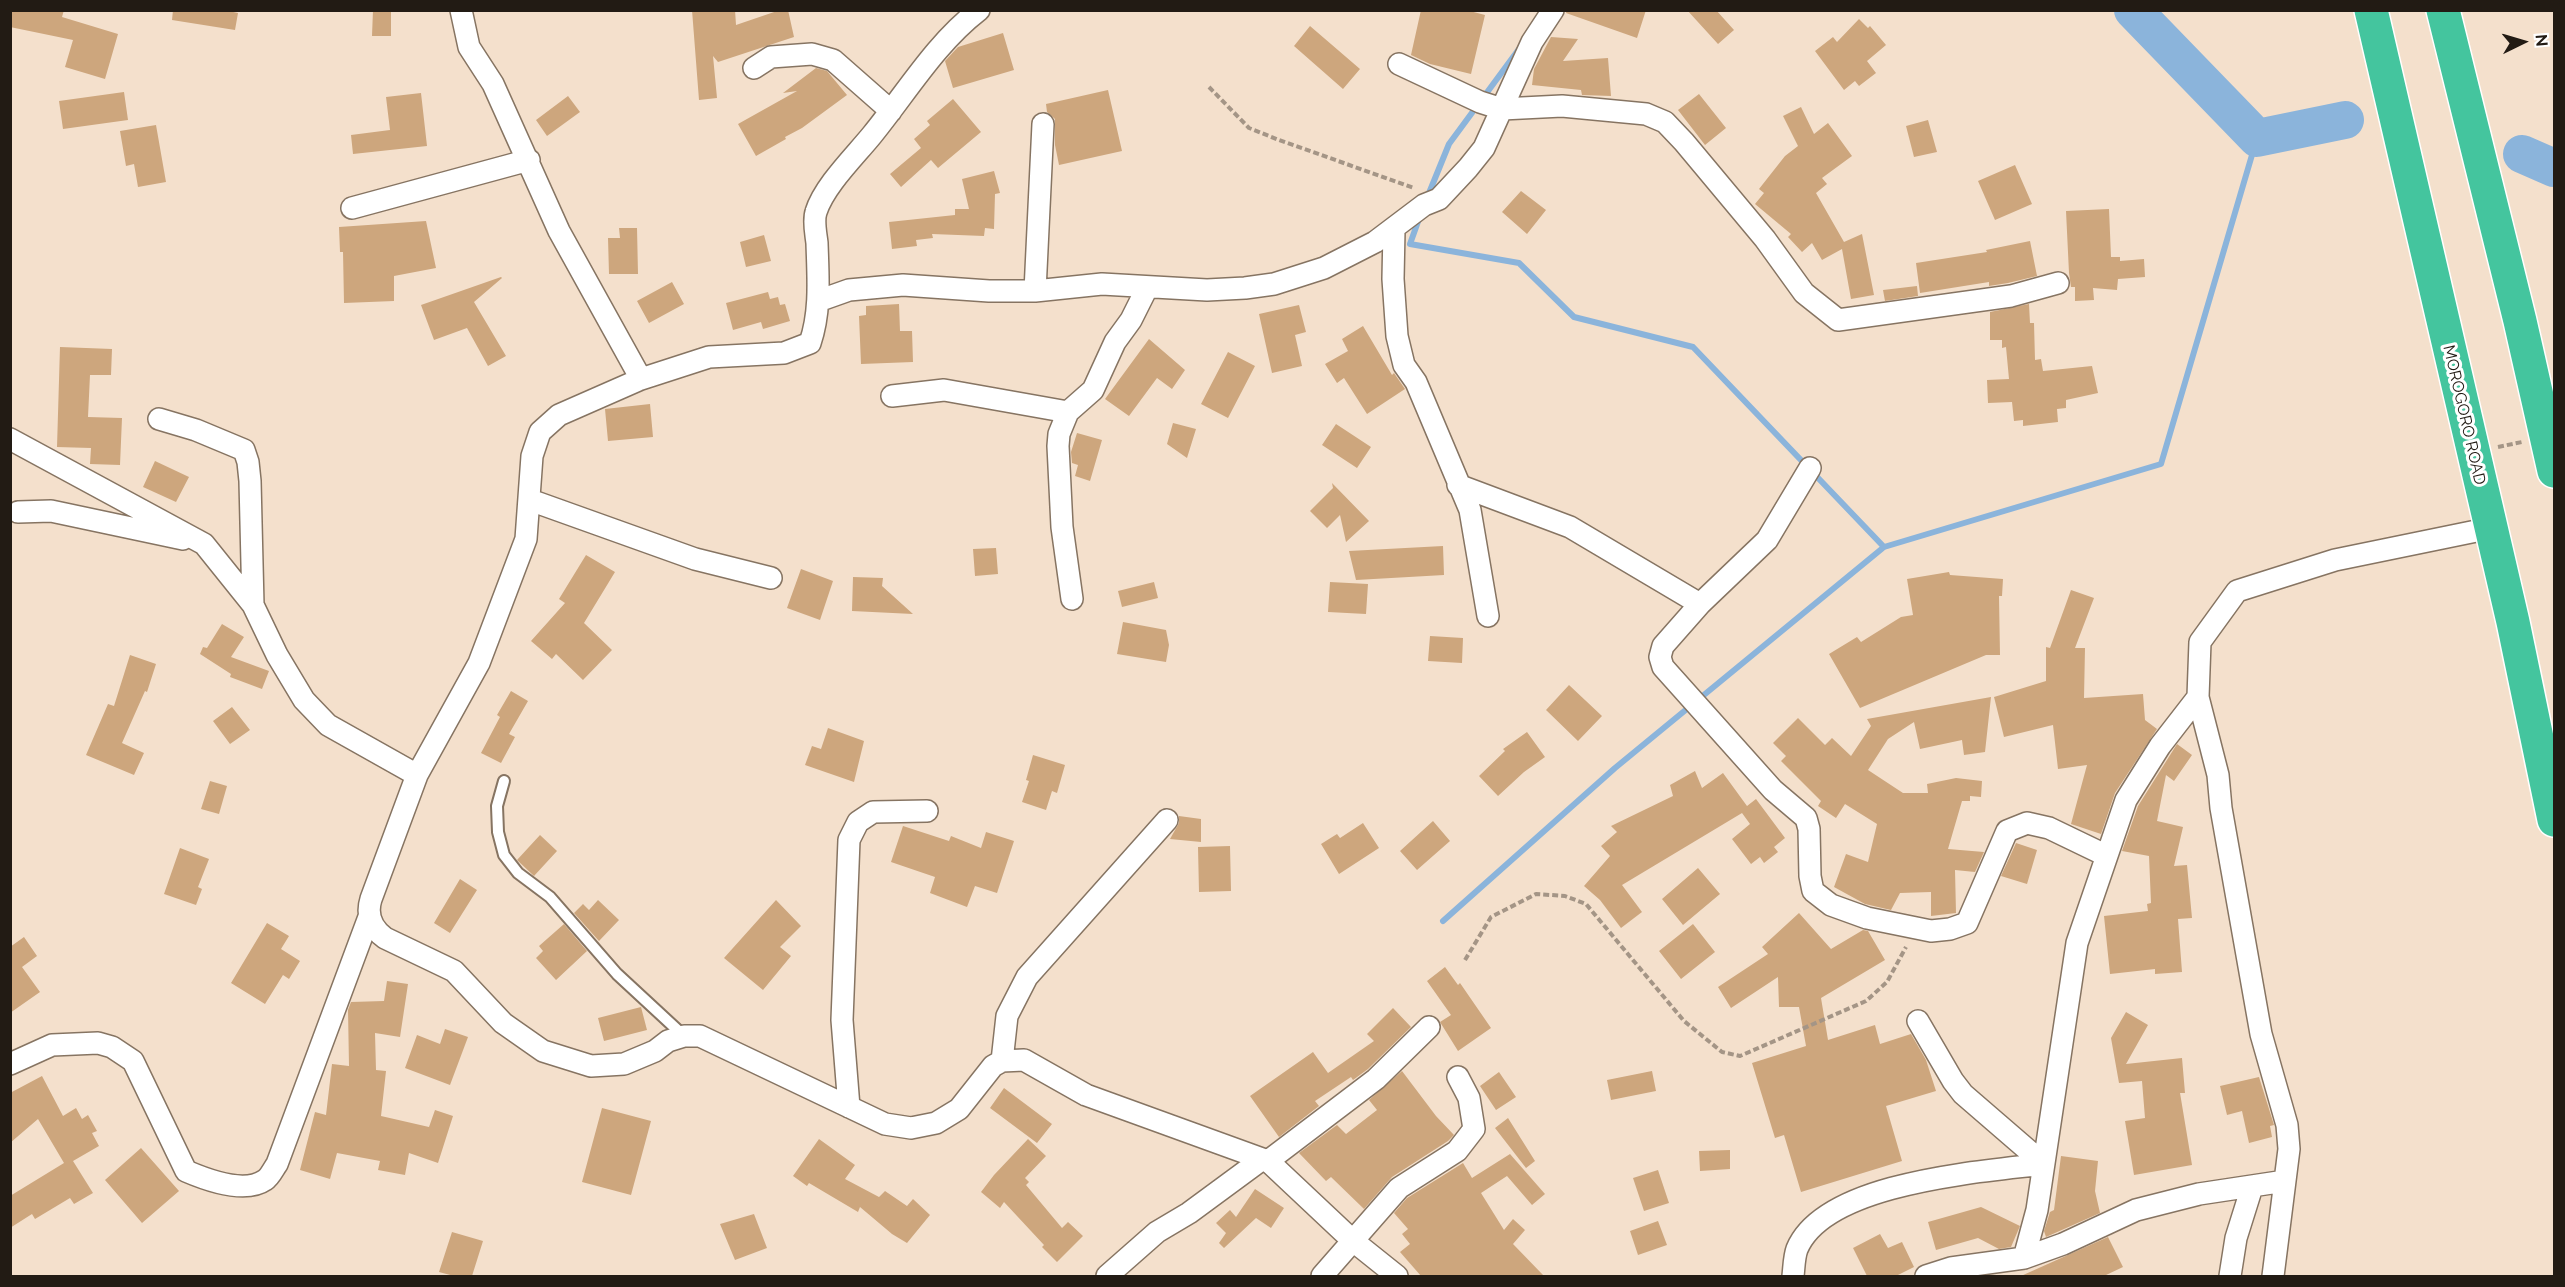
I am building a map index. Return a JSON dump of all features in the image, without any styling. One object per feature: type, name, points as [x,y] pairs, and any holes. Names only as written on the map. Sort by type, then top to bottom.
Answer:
[{"type":"highway","name":"MOROGORO ROAD","points":[[2371,10],[2513,622],[2554,820]]},
{"type":"highway","points":[[2443,10],[2554,471]]},
{"type":"street","points":[[460,10],[469,46],[493,84],[559,231],[641,379]]},
{"type":"street","points":[[10,1064],[52,1045],[98,1043],[112,1047],[133,1060],[186,1171],[212,1182],[241,1186],[265,1180],[277,1164],[369,917],[371,898],[417,775],[478,663],[526,539],[532,456],[543,427],[559,415],[641,379],[709,357],[784,353],[810,343],[817,324],[818,301],[815,214],[823,196],[891,111],[926,62],[958,27],[979,10]]},
{"type":"street","points":[[818,301],[849,290],[903,285],[958,291],[1035,291],[1102,284],[1207,290],[1274,284],[1324,268],[1394,230],[1424,205],[1439,199],[1484,148],[1532,42],[1553,10]]},
{"type":"street","points":[[754,68],[771,57],[812,54],[833,60],[891,111]]},
{"type":"street","points":[[1400,64],[1480,102],[1502,109],[1573,107],[1646,114],[1665,122],[1765,239],[1804,293],[1822,309],[1841,321],[1890,311],[2011,296],[2058,283]]},
{"type":"street","points":[[1035,291],[1043,124]]},
{"type":"street","points":[[352,208],[529,160]]},
{"type":"street","points":[[1394,230],[1395,320],[1404,365],[1416,382],[1470,510],[1488,616]]},
{"type":"street","points":[[1072,598],[1062,526],[1059,434],[1068,412],[1094,390],[1115,342],[1131,320],[1147,288]]},
{"type":"street","points":[[892,396],[944,390],[1068,412]]},
{"type":"street","points":[[159,419],[196,430],[244,450],[250,482],[253,605]]},
{"type":"street","points":[[10,439],[204,543],[253,605],[277,656],[304,700],[328,724],[417,775]]},
{"type":"street","points":[[1810,468],[1767,540],[1700,604],[1663,646],[1660,657],[1663,667],[1773,790],[1806,818],[1809,829],[1810,876],[1813,891],[1831,905],[1867,918],[1931,931],[1950,929],[1967,923],[2007,831],[2027,823],[2049,828],[2105,855]]},
{"type":"street","points":[[1458,485],[1570,527],[1700,604]]},
{"type":"street","points":[[530,500],[695,559],[771,578]]},
{"type":"street","points":[[18,512],[51,511],[204,543]]},
{"type":"street","points":[[2272,1276],[2289,1149],[2287,1125],[2261,1034],[2221,808],[2218,775],[2198,696],[2200,642],[2237,591],[2335,560],[2491,528]]},
{"type":"street","points":[[2024,1258],[2037,1210],[2077,943],[2105,855],[2126,800],[2160,746],[2198,696]]},
{"type":"street","points":[[849,1107],[842,1020],[849,840],[858,822],[873,812],[927,811]]},
{"type":"street","points":[[1002,1061],[1007,1016],[1027,977],[1167,820]]},
{"type":"street","points":[[369,917],[377,933],[454,971],[503,1023],[543,1051],[591,1066],[624,1064],[656,1051],[668,1041],[684,1036],[700,1036],[885,1124],[911,1128],[936,1123],[959,1109],[993,1066],[1002,1061],[1024,1060],[1086,1095],[1192,1132],[1264,1161],[1352,1240],[1397,1276]]},
{"type":"street","points":[[1918,1021],[1963,1094],[2044,1164]]},
{"type":"street","points":[[1107,1276],[1157,1232],[1189,1213],[1264,1161],[1376,1078],[1429,1027]]},
{"type":"street","points":[[1322,1276],[1399,1188],[1457,1151],[1474,1129],[1469,1098],[1458,1077]]},
{"type":"street","points":[[1793,1276],[1797,1249],[1816,1224],[1831,1213],[1890,1188],[1934,1178],[2044,1164]]},
{"type":"street","points":[[1926,1276],[1951,1268],[2024,1258],[2063,1244],[2136,1210],[2199,1194],[2285,1181]]},
{"type":"street","points":[[2230,1276],[2236,1238],[2252,1187]]},
{"type":"lane","points":[[504,781],[497,806],[498,832],[504,855],[518,873],[550,897],[617,974],[684,1036]]},
{"type":"path","points":[[1209,87],[1249,128],[1439,199]]},
{"type":"path","points":[[2473,452],[2547,436]]},
{"type":"path","points":[[1465,960],[1491,917],[1536,894],[1564,896],[1586,904],[1684,1021],[1722,1052],[1740,1056],[1866,1001],[1887,982],[1898,964],[1914,927]]},
{"type":"building","points":[[10,10],[64,10],[62,17],[118,34],[105,79],[65,67],[73,40],[10,27]]},
{"type":"building","points":[[173,10],[224,10],[238,13],[235,30],[172,20]]},
{"type":"building","points":[[373,10],[391,10],[391,36],[372,36]]},
{"type":"building","points":[[692,10],[735,10],[736,25],[780,10],[788,10],[794,37],[718,62],[713,56],[717,98],[699,100]]},
{"type":"building","points":[[1421,10],[1466,10],[1485,15],[1471,74],[1430,64],[1411,55]]},
{"type":"building","points":[[1567,10],[1646,10],[1637,38],[1566,13]]},
{"type":"building","points":[[1687,10],[1716,10],[1734,30],[1718,44]]},
{"type":"building","points":[[1859,19],[1868,28],[1870,26],[1886,45],[1867,61],[1876,73],[1859,86],[1855,81],[1844,90],[1815,51],[1833,37],[1837,42]]},
{"type":"building","points":[[1310,26],[1360,69],[1343,89],[1294,46]]},
{"type":"building","points":[[1003,33],[1014,70],[953,88],[945,61],[958,47]]},
{"type":"building","points":[[1551,37],[1578,39],[1563,61],[1608,58],[1611,96],[1582,95],[1581,90],[1532,85],[1534,69]]},
{"type":"building","points":[[816,68],[827,71],[847,95],[802,128],[785,137],[786,139],[756,156],[738,124],[797,91],[783,93]]},
{"type":"building","points":[[1108,90],[1122,151],[1059,165],[1055,145],[1055,119],[1047,112],[1046,104]]},
{"type":"building","points":[[124,92],[128,120],[63,129],[59,101]]},
{"type":"building","points":[[421,93],[427,146],[353,154],[351,135],[390,130],[386,97]]},
{"type":"building","points":[[1699,94],[1726,128],[1705,145],[1678,110]]},
{"type":"building","points":[[568,96],[580,112],[547,136],[536,120]]},
{"type":"building","points":[[953,99],[981,132],[938,168],[931,160],[901,187],[890,174],[921,148],[914,139],[930,125],[927,121]]},
{"type":"building","points":[[1801,107],[1814,134],[1828,123],[1852,156],[1822,178],[1827,184],[1816,193],[1844,242],[1862,234],[1874,295],[1851,299],[1842,249],[1822,260],[1812,243],[1802,252],[1788,237],[1791,234],[1755,204],[1764,193],[1759,189],[1785,156],[1798,146],[1783,116]]},
{"type":"building","points":[[1928,120],[1937,152],[1914,157],[1906,126]]},
{"type":"building","points":[[156,125],[166,182],[138,187],[134,164],[126,166],[120,131]]},
{"type":"building","points":[[2015,165],[2032,204],[1995,220],[1978,181]]},
{"type":"building","points":[[994,171],[1000,193],[995,194],[994,229],[985,228],[984,236],[932,234],[933,238],[916,240],[917,246],[892,249],[889,222],[955,215],[955,209],[969,209],[962,179]]},
{"type":"building","points":[[1521,191],[1546,210],[1527,234],[1502,212]]},
{"type":"building","points":[[2109,209],[2111,257],[2120,257],[2120,261],[2144,259],[2145,277],[2118,279],[2117,290],[2093,288],[2094,300],[2075,301],[2075,287],[2071,287],[2069,273],[2066,211]]},
{"type":"building","points":[[426,221],[436,268],[394,276],[394,301],[344,303],[343,252],[340,252],[339,227]]},
{"type":"building","points":[[619,228],[637,228],[638,274],[609,274],[608,238],[620,238]]},
{"type":"building","points":[[764,235],[771,261],[746,267],[740,242]]},
{"type":"building","points":[[2030,241],[2037,276],[1989,286],[1989,282],[1920,293],[1916,263],[1987,252],[1986,250]]},
{"type":"building","points":[[501,277],[474,302],[506,356],[488,366],[467,328],[434,340],[421,305]]},
{"type":"building","points":[[672,282],[684,304],[649,323],[637,301]]},
{"type":"building","points":[[1917,286],[1918,296],[1885,301],[1883,290]]},
{"type":"building","points":[[768,292],[770,299],[778,297],[780,305],[785,304],[790,321],[763,329],[761,322],[733,330],[726,303]]},
{"type":"building","points":[[899,304],[900,331],[912,331],[913,362],[861,364],[859,316],[866,315],[866,306]]},
{"type":"building","points":[[2029,304],[2030,323],[2034,323],[2035,360],[2041,359],[2043,371],[2092,366],[2098,393],[2066,400],[2066,408],[2057,409],[2058,422],[2023,426],[2023,420],[2014,421],[2012,402],[1988,403],[1987,380],[2009,379],[2006,347],[2002,348],[2002,340],[1990,340],[1990,312]]},
{"type":"building","points":[[1299,305],[1306,332],[1295,335],[1302,366],[1272,373],[1259,314]]},
{"type":"building","points":[[1363,326],[1392,375],[1394,373],[1405,389],[1367,414],[1344,378],[1337,383],[1325,364],[1348,351],[1342,339]]},
{"type":"building","points":[[1149,339],[1185,370],[1172,389],[1157,378],[1129,416],[1105,399]]},
{"type":"building","points":[[60,347],[112,349],[111,375],[90,375],[88,417],[122,418],[120,465],[90,464],[91,448],[57,447]]},
{"type":"building","points":[[1228,352],[1255,366],[1228,418],[1201,404]]},
{"type":"building","points":[[650,404],[653,437],[608,441],[605,409]]},
{"type":"building","points":[[1173,423],[1196,429],[1187,458],[1167,444]]},
{"type":"building","points":[[1336,424],[1371,447],[1357,468],[1322,445]]},
{"type":"building","points":[[1077,433],[1102,440],[1090,481],[1075,476],[1078,465],[1072,463],[1071,452]]},
{"type":"building","points":[[155,461],[189,477],[176,502],[143,487]]},
{"type":"building","points":[[1332,483],[1369,521],[1346,542],[1340,515],[1327,528],[1310,511],[1333,488]]},
{"type":"building","points":[[1443,546],[1444,575],[1356,580],[1349,551]]},
{"type":"building","points":[[996,548],[998,574],[975,576],[973,549]]},
{"type":"building","points":[[586,555],[615,572],[584,623],[612,650],[583,680],[556,654],[552,659],[531,641],[565,603],[559,599]]},
{"type":"building","points":[[801,569],[833,581],[820,620],[787,608]]},
{"type":"building","points":[[1949,572],[1950,575],[2003,579],[2002,596],[1999,596],[2000,655],[1986,655],[1860,708],[1829,654],[1857,637],[1861,642],[1901,617],[1913,615],[1907,579]]},
{"type":"building","points":[[853,577],[883,578],[882,586],[913,614],[852,611]]},
{"type":"building","points":[[1154,582],[1158,598],[1122,607],[1118,591]]},
{"type":"building","points":[[1330,582],[1368,584],[1366,614],[1328,612]]},
{"type":"building","points":[[2071,590],[2094,598],[2075,648],[2085,648],[2084,698],[2143,694],[2145,720],[2157,729],[2115,793],[2101,834],[2071,824],[2087,765],[2058,769],[2053,725],[2004,737],[1994,697],[2046,681],[2046,647],[2050,648]]},
{"type":"building","points":[[1123,622],[1166,630],[1169,645],[1166,662],[1117,654]]},
{"type":"building","points":[[222,624],[244,637],[231,657],[269,671],[262,689],[230,677],[231,674],[200,654],[203,647],[207,648]]},
{"type":"building","points":[[1430,636],[1463,638],[1462,663],[1428,661]]},
{"type":"building","points":[[130,655],[156,664],[147,692],[145,691],[122,743],[144,753],[134,775],[86,755],[108,704],[114,706]]},
{"type":"building","points":[[1569,685],[1602,716],[1578,741],[1546,710]]},
{"type":"building","points":[[511,691],[528,701],[509,734],[515,737],[501,763],[481,753],[500,717],[497,715]]},
{"type":"building","points":[[1991,697],[1985,752],[1964,755],[1962,740],[1920,749],[1914,722],[1888,739],[1868,770],[1903,793],[1928,793],[1927,784],[1956,778],[1982,781],[1981,797],[1970,796],[1970,801],[1962,801],[1948,849],[1984,852],[1975,872],[1955,870],[1956,913],[1931,916],[1931,892],[1900,893],[1891,910],[1865,904],[1834,887],[1846,854],[1868,862],[1877,824],[1845,804],[1836,818],[1818,806],[1821,801],[1781,761],[1786,756],[1773,743],[1798,718],[1825,745],[1832,738],[1851,756],[1871,726],[1867,719]]},
{"type":"building","points":[[232,707],[250,730],[230,744],[213,721]]},
{"type":"building","points":[[828,728],[864,741],[854,782],[805,765],[812,746],[821,749]]},
{"type":"building","points":[[1527,732],[1545,757],[1524,772],[1498,796],[1479,776],[1505,751],[1503,749]]},
{"type":"building","points":[[2177,744],[2192,755],[2174,781],[2166,775],[2157,821],[2183,827],[2174,866],[2187,865],[2192,918],[2178,919],[2182,972],[2155,974],[2155,969],[2110,974],[2104,916],[2148,911],[2147,904],[2151,903],[2149,856],[2122,851],[2138,806]]},
{"type":"building","points":[[1033,755],[1065,765],[1057,793],[1052,791],[1046,810],[1022,802],[1029,781],[1026,780]]},
{"type":"building","points":[[1695,771],[1702,788],[1723,773],[1747,806],[1756,799],[1785,838],[1774,847],[1778,852],[1764,863],[1760,857],[1751,864],[1732,839],[1750,824],[1742,813],[1622,885],[1642,912],[1621,928],[1600,900],[1584,886],[1610,856],[1601,846],[1617,832],[1611,826],[1673,796],[1670,785]]},
{"type":"building","points":[[210,781],[227,786],[219,814],[201,809]]},
{"type":"building","points":[[1179,816],[1201,819],[1201,842],[1170,839],[1179,823]]},
{"type":"building","points":[[1433,821],[1450,841],[1417,870],[1400,851]]},
{"type":"building","points":[[1363,823],[1379,848],[1339,874],[1321,844],[1337,834],[1340,838]]},
{"type":"building","points":[[903,826],[949,841],[951,836],[981,848],[986,832],[1014,841],[997,893],[975,886],[967,907],[930,893],[935,877],[891,862]]},
{"type":"building","points":[[540,835],[557,851],[534,876],[517,860]]},
{"type":"building","points":[[2016,843],[2037,850],[2027,884],[2001,876]]},
{"type":"building","points":[[1230,846],[1231,891],[1199,892],[1198,847]]},
{"type":"building","points":[[180,848],[209,859],[198,887],[202,889],[196,905],[164,894]]},
{"type":"building","points":[[1698,868],[1720,894],[1683,925],[1662,899]]},
{"type":"building","points":[[460,879],[477,890],[450,933],[434,923]]},
{"type":"building","points":[[598,900],[619,920],[599,941],[574,913],[583,904],[589,910]]},
{"type":"building","points":[[776,900],[801,926],[780,947],[791,956],[763,990],[724,958]]},
{"type":"building","points":[[1799,913],[1831,949],[1863,930],[1868,931],[1885,960],[1821,998],[1828,1040],[1875,1025],[1880,1044],[1911,1034],[1926,1060],[1936,1091],[1886,1106],[1902,1161],[1801,1192],[1784,1135],[1775,1138],[1752,1063],[1806,1046],[1799,1007],[1779,1007],[1778,977],[1731,1008],[1718,987],[1768,954],[1762,947]]},
{"type":"building","points":[[267,923],[289,936],[281,949],[300,961],[289,979],[283,975],[265,1004],[231,983]]},
{"type":"building","points":[[564,924],[587,951],[556,980],[536,958],[543,951],[539,946]]},
{"type":"building","points":[[1693,924],[1715,952],[1681,979],[1659,951]]},
{"type":"building","points":[[24,937],[37,956],[22,967],[40,992],[10,1013],[10,947]]},
{"type":"building","points":[[1445,967],[1458,985],[1460,983],[1491,1028],[1458,1051],[1440,1022],[1451,1015],[1427,981]]},
{"type":"building","points":[[387,981],[408,984],[400,1037],[375,1033],[376,1070],[386,1071],[381,1116],[429,1127],[435,1110],[453,1116],[438,1163],[409,1153],[405,1175],[378,1170],[380,1161],[337,1153],[330,1179],[300,1170],[315,1112],[326,1115],[332,1064],[349,1066],[348,1010],[351,1002],[384,1001]]},
{"type":"building","points":[[641,1007],[647,1030],[604,1041],[598,1018]]},
{"type":"building","points":[[1393,1008],[1411,1027],[1368,1069],[1353,1080],[1351,1077],[1315,1101],[1319,1106],[1279,1137],[1250,1096],[1313,1052],[1328,1073],[1374,1041],[1367,1034]]},
{"type":"building","points":[[2126,1012],[2148,1025],[2126,1064],[2182,1058],[2185,1093],[2180,1093],[2192,1165],[2134,1175],[2125,1121],[2145,1118],[2142,1081],[2119,1083],[2111,1038]]},
{"type":"building","points":[[445,1029],[468,1037],[450,1085],[405,1068],[417,1035],[440,1044]]},
{"type":"building","points":[[1402,1071],[1436,1116],[1454,1135],[1392,1177],[1364,1209],[1331,1177],[1326,1181],[1299,1153],[1337,1125],[1346,1134],[1377,1110],[1369,1100]]},
{"type":"building","points":[[1652,1071],[1656,1091],[1611,1100],[1607,1080]]},
{"type":"building","points":[[1499,1072],[1516,1097],[1496,1110],[1480,1086]]},
{"type":"building","points":[[42,1076],[63,1116],[76,1108],[82,1119],[88,1115],[97,1131],[92,1133],[99,1146],[73,1161],[93,1193],[74,1204],[70,1198],[35,1219],[32,1214],[10,1228],[10,1196],[64,1163],[38,1119],[10,1143],[10,1093]]},
{"type":"building","points":[[2259,1077],[2274,1125],[2270,1126],[2272,1137],[2249,1143],[2242,1111],[2227,1115],[2220,1086]]},
{"type":"building","points":[[1004,1088],[1052,1124],[1037,1143],[990,1108]]},
{"type":"building","points":[[602,1108],[651,1121],[631,1195],[582,1182]]},
{"type":"building","points":[[1508,1118],[1535,1161],[1526,1168],[1495,1128]]},
{"type":"building","points":[[819,1139],[855,1165],[845,1179],[879,1197],[885,1191],[907,1206],[913,1199],[930,1215],[907,1243],[892,1234],[860,1207],[858,1212],[809,1183],[807,1186],[793,1176]]},
{"type":"building","points":[[1028,1139],[1046,1156],[1025,1178],[1029,1182],[1026,1185],[1062,1228],[1068,1222],[1083,1236],[1057,1262],[1004,1202],[1000,1208],[981,1192]]},
{"type":"building","points":[[141,1148],[179,1191],[142,1223],[105,1180]]},
{"type":"building","points":[[1730,1150],[1730,1169],[1700,1171],[1699,1151]]},
{"type":"building","points":[[1510,1154],[1545,1194],[1532,1205],[1507,1176],[1481,1193],[1504,1230],[1513,1219],[1525,1230],[1513,1244],[1544,1276],[1421,1276],[1400,1252],[1410,1244],[1402,1234],[1408,1229],[1394,1213],[1407,1198],[1463,1163],[1472,1178]]},
{"type":"building","points":[[2061,1156],[2098,1161],[2095,1191],[2100,1213],[2046,1237],[2044,1231],[2050,1212],[2054,1210]]},
{"type":"building","points":[[1658,1170],[1669,1203],[1644,1211],[1633,1178]]},
{"type":"building","points":[[1255,1189],[1284,1208],[1271,1228],[1256,1218],[1224,1248],[1219,1243],[1226,1233],[1216,1223],[1230,1210],[1236,1217]]},
{"type":"building","points":[[1981,1207],[2020,1226],[2011,1247],[1999,1249],[1978,1238],[1936,1250],[1928,1222]]},
{"type":"building","points":[[754,1214],[767,1248],[735,1260],[720,1224]]},
{"type":"building","points":[[1658,1221],[1667,1245],[1638,1255],[1630,1231]]},
{"type":"building","points":[[452,1232],[483,1241],[472,1276],[454,1276],[439,1272]]},
{"type":"building","points":[[1880,1234],[1888,1248],[1902,1242],[1914,1267],[1896,1276],[1867,1276],[1853,1248]]},
{"type":"building","points":[[2108,1237],[2123,1267],[2104,1276],[2021,1276]]},
{"type":"waterway","points":[[2133,10],[2257,138],[2345,120]]},
{"type":"waterway","points":[[1427,198],[1449,144],[1519,49]]},
{"type":"waterway","points":[[1443,921],[1615,768],[1884,547],[2161,464],[2257,138]]},
{"type":"waterway","points":[[2522,154],[2554,168]]},
{"type":"waterway","points":[[1420,216],[1410,244],[1519,263],[1574,317],[1693,347],[1884,547]]}]
